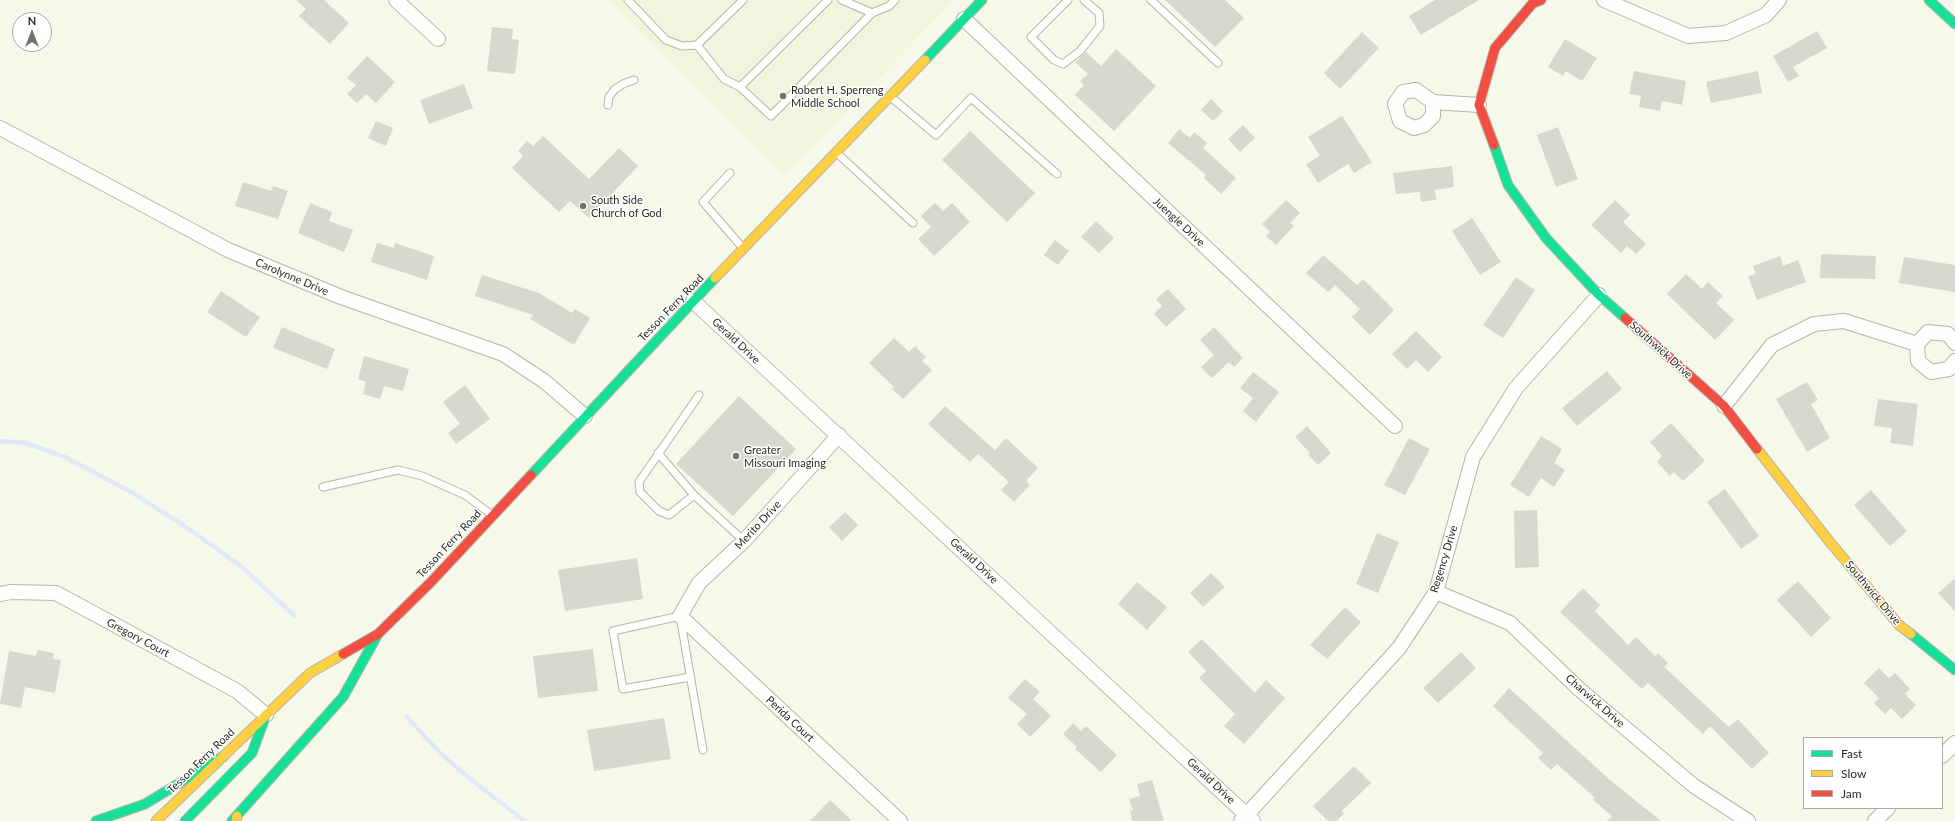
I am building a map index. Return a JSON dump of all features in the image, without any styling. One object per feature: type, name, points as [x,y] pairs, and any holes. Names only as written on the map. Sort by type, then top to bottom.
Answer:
[{"type":"main road","name":"Tesson Ferry Road","points":[[156,821],[310,673],[378,634],[431,582],[693,301],[982,0]]},
{"type":"main road","points":[[1479,105],[1495,48],[1533,3],[1541,0]]},
{"type":"main road","points":[[1930,0],[1955,24]]},
{"type":"main road","name":"Southwick Drive","points":[[1479,105],[1508,185],[1546,238],[1599,295],[1724,406],[1829,540],[1899,626],[1955,670]]},
{"type":"main road","name":"Tesson Ferry Road","points":[[235,819],[343,697],[378,634]]},
{"type":"main road","points":[[185,821],[252,754],[266,715]]},
{"type":"main road","points":[[96,821],[145,804],[224,756]]},
{"type":"street","points":[[396,0],[438,39]]},
{"type":"street","points":[[1604,0],[1688,36],[1726,33],[1766,14],[1779,0]]},
{"type":"street","name":"Juengle Drive","points":[[964,19],[1395,426]]},
{"type":"street","points":[[1432,102],[1479,105]]},
{"type":"street","name":"Carolynne Drive","points":[[0,128],[228,250],[341,297],[503,354],[544,381],[585,416]]},
{"type":"street","name":"Regency Drive","points":[[1247,819],[1399,648],[1436,592],[1473,457],[1516,388],[1599,295]]},
{"type":"street","name":"Gerald Drive","points":[[693,301],[1247,819]]},
{"type":"street","points":[[1724,406],[1772,345],[1814,324],[1844,321],[1917,344]]},
{"type":"street","points":[[1955,343],[1948,334],[1928,332],[1917,344],[1918,361],[1931,372],[1949,369],[1955,361]]},
{"type":"street","name":"Merito Drive","points":[[680,616],[699,583],[744,541],[839,436]]},
{"type":"street","name":"Gregory Court","points":[[0,594],[11,592],[56,594],[238,691],[266,715]]},
{"type":"street","name":"Charwick Drive","points":[[1436,592],[1510,623],[1579,689],[1694,786],[1748,821]]},
{"type":"street","name":"Perida Court","points":[[680,616],[900,821]]},
{"type":"street","points":[[1943,755],[1955,743]]},
{"type":"street","points":[[1875,821],[1887,809]]},
{"type":"lane","points":[[628,0],[666,40],[682,46],[697,46],[742,0]]},
{"type":"lane","points":[[740,86],[828,0]]},
{"type":"lane","points":[[842,0],[872,13]]},
{"type":"lane","points":[[697,46],[724,79],[740,86],[771,116],[872,13],[889,6],[895,0]]},
{"type":"lane","points":[[1068,0],[1031,38],[1054,60],[1063,64],[1080,51],[1100,26],[1098,13],[1084,0]]},
{"type":"lane","points":[[1151,0],[1218,63]]},
{"type":"lane","points":[[608,105],[609,97],[615,89],[634,80]]},
{"type":"lane","points":[[890,96],[936,135],[971,98],[1057,174]]},
{"type":"lane","points":[[836,153],[913,223]]},
{"type":"lane","points":[[730,173],[703,202],[744,249]]},
{"type":"lane","points":[[694,495],[669,515],[659,511],[640,492],[639,482],[699,395]]},
{"type":"lane","points":[[658,453],[694,495],[744,541]]},
{"type":"lane","points":[[323,487],[398,470],[422,476],[465,495],[492,515]]},
{"type":"lane","points":[[690,677],[623,689],[614,631],[680,616],[703,750]]},
{"type":"shaded area","name":"Robert H. Sperreng Middle School","points":[[609,0],[954,0],[785,175]]},
{"type":"building","points":[[296,0],[324,0],[349,23],[330,44],[299,16],[306,9]]},
{"type":"building","points":[[1165,0],[1225,0],[1244,18],[1215,47]]},
{"type":"building","points":[[1435,0],[1479,0],[1421,35],[1409,16]]},
{"type":"building","points":[[492,27],[513,29],[512,39],[519,40],[515,74],[487,71]]},
{"type":"building","points":[[1817,31],[1827,48],[1793,67],[1799,76],[1788,82],[1773,56]]},
{"type":"building","points":[[1362,32],[1379,48],[1340,89],[1324,73]]},
{"type":"building","points":[[1565,39],[1597,58],[1582,81],[1566,71],[1563,76],[1548,67]]},
{"type":"building","points":[[1116,49],[1156,86],[1114,131],[1075,95],[1084,85],[1080,81],[1088,74],[1075,62],[1086,52],[1101,66]]},
{"type":"building","points":[[367,56],[395,82],[376,103],[366,94],[357,103],[347,94],[356,85],[347,78]]},
{"type":"building","points":[[1634,71],[1686,81],[1682,105],[1662,101],[1660,111],[1639,107],[1641,96],[1629,94]]},
{"type":"building","points":[[1758,71],[1762,93],[1711,103],[1706,82]]},
{"type":"building","points":[[464,84],[473,108],[429,124],[420,100]]},
{"type":"building","points":[[1211,99],[1223,111],[1213,121],[1201,110]]},
{"type":"building","points":[[1342,116],[1372,162],[1354,173],[1348,164],[1318,183],[1306,164],[1320,156],[1308,137]]},
{"type":"building","points":[[376,121],[393,128],[386,146],[368,138]]},
{"type":"building","points":[[1243,125],[1255,138],[1240,152],[1228,139]]},
{"type":"building","points":[[1558,127],[1578,179],[1556,187],[1537,135]]},
{"type":"building","points":[[1179,129],[1190,138],[1194,132],[1207,143],[1203,148],[1236,178],[1221,194],[1204,178],[1206,175],[1168,143]]},
{"type":"building","points":[[970,131],[1035,193],[1007,222],[942,160]]},
{"type":"building","points":[[543,136],[589,179],[619,148],[638,166],[589,218],[570,201],[559,212],[512,168],[523,156],[518,151],[527,141],[533,146]]},
{"type":"building","points":[[1452,166],[1454,187],[1435,190],[1436,200],[1421,202],[1420,192],[1396,194],[1393,173]]},
{"type":"building","points":[[243,182],[271,191],[273,186],[288,191],[278,219],[235,206]]},
{"type":"building","points":[[1286,200],[1300,213],[1290,223],[1294,226],[1276,245],[1266,236],[1270,232],[1262,224]]},
{"type":"building","points":[[1615,200],[1630,215],[1623,222],[1646,244],[1636,254],[1627,246],[1621,253],[1591,225]]},
{"type":"building","points":[[310,203],[332,212],[329,221],[353,230],[344,252],[298,233]]},
{"type":"building","points":[[935,203],[943,211],[952,203],[970,222],[934,256],[918,239],[931,227],[921,216]]},
{"type":"building","points":[[1472,218],[1501,262],[1480,275],[1452,231]]},
{"type":"building","points":[[1096,221],[1114,238],[1099,253],[1081,237]]},
{"type":"building","points":[[1055,240],[1069,251],[1058,265],[1044,255]]},
{"type":"building","points":[[377,243],[394,248],[395,243],[434,256],[427,280],[371,262]]},
{"type":"building","points":[[1821,254],[1876,256],[1875,279],[1820,278]]},
{"type":"building","points":[[1323,255],[1357,285],[1363,279],[1394,310],[1370,335],[1352,317],[1360,309],[1335,285],[1328,292],[1306,273]]},
{"type":"building","points":[[1780,256],[1783,266],[1798,260],[1806,282],[1757,300],[1748,276],[1756,274],[1753,266]]},
{"type":"building","points":[[1904,257],[1955,265],[1955,292],[1899,283]]},
{"type":"building","points":[[1686,274],[1702,289],[1708,282],[1723,296],[1716,303],[1734,320],[1715,340],[1667,294]]},
{"type":"building","points":[[482,275],[539,293],[572,313],[575,309],[590,318],[574,345],[530,319],[533,315],[475,296]]},
{"type":"building","points":[[1516,277],[1535,290],[1503,338],[1483,325]]},
{"type":"building","points":[[1168,289],[1186,309],[1166,327],[1154,314],[1162,306],[1156,299]]},
{"type":"building","points":[[221,291],[260,317],[246,337],[207,312]]},
{"type":"building","points":[[282,327],[335,349],[327,369],[273,348]]},
{"type":"building","points":[[1214,327],[1243,358],[1234,367],[1229,362],[1212,378],[1201,367],[1214,355],[1200,340]]},
{"type":"building","points":[[1416,331],[1442,357],[1428,372],[1416,360],[1407,369],[1392,354]]},
{"type":"building","points":[[894,338],[909,352],[915,346],[926,357],[922,361],[932,370],[903,399],[892,389],[894,387],[869,363]]},
{"type":"building","points":[[364,356],[409,369],[403,391],[384,386],[380,399],[363,394],[366,382],[358,379]]},
{"type":"building","points":[[1607,371],[1622,389],[1577,426],[1562,408]]},
{"type":"building","points":[[1253,372],[1279,392],[1256,422],[1243,411],[1253,398],[1240,388]]},
{"type":"building","points":[[1807,382],[1818,400],[1811,404],[1830,438],[1807,452],[1776,399]]},
{"type":"building","points":[[465,385],[490,419],[456,444],[448,433],[460,424],[443,402]]},
{"type":"building","name":"Greater Missouri Imaging","points":[[739,396],[796,449],[733,516],[676,464]]},
{"type":"building","points":[[1878,399],[1918,404],[1913,446],[1890,443],[1892,428],[1874,426]]},
{"type":"building","points":[[945,406],[995,450],[1006,438],[1038,468],[1026,481],[1030,485],[1014,502],[1001,490],[1009,482],[978,454],[970,462],[928,424]]},
{"type":"building","points":[[1671,423],[1705,461],[1683,481],[1674,472],[1670,476],[1657,462],[1662,456],[1650,442]]},
{"type":"building","points":[[1307,426],[1331,453],[1318,465],[1308,455],[1310,453],[1295,437]]},
{"type":"building","points":[[1541,436],[1562,449],[1554,463],[1565,470],[1554,487],[1541,478],[1529,497],[1510,485]]},
{"type":"building","points":[[1409,438],[1430,449],[1405,495],[1384,485]]},
{"type":"building","points":[[1725,489],[1759,536],[1741,549],[1707,502]]},
{"type":"building","points":[[1871,490],[1907,531],[1890,546],[1854,505]]},
{"type":"building","points":[[1537,510],[1539,567],[1515,568],[1514,511]]},
{"type":"building","points":[[845,512],[858,525],[842,541],[829,527]]},
{"type":"building","points":[[1377,533],[1399,542],[1378,593],[1356,584]]},
{"type":"building","points":[[637,558],[643,599],[565,611],[558,570]]},
{"type":"building","points":[[1211,573],[1225,587],[1203,607],[1190,593]]},
{"type":"building","points":[[1955,578],[1955,611],[1938,593]]},
{"type":"building","points":[[1798,581],[1831,618],[1811,637],[1777,600]]},
{"type":"building","points":[[1137,582],[1167,607],[1147,630],[1118,604]]},
{"type":"building","points":[[1583,588],[1600,605],[1595,611],[1628,645],[1636,637],[1655,656],[1658,653],[1668,663],[1664,667],[1729,727],[1738,719],[1769,753],[1752,769],[1710,726],[1703,734],[1648,683],[1642,689],[1560,612]]},
{"type":"building","points":[[1345,607],[1361,622],[1327,659],[1310,645]]},
{"type":"building","points":[[1202,639],[1255,693],[1266,680],[1285,698],[1244,744],[1224,726],[1235,714],[1199,678],[1206,671],[1188,652]]},
{"type":"building","points":[[593,649],[598,691],[538,698],[533,656]]},
{"type":"building","points":[[38,650],[54,653],[53,659],[61,660],[55,693],[25,687],[21,708],[0,704],[9,651],[36,656]]},
{"type":"building","points":[[1461,652],[1476,668],[1438,703],[1423,688]]},
{"type":"building","points":[[1879,668],[1889,678],[1895,673],[1910,689],[1905,694],[1916,705],[1902,719],[1891,708],[1885,714],[1874,703],[1879,698],[1864,683]]},
{"type":"building","points":[[1025,679],[1040,692],[1033,699],[1051,716],[1030,737],[1017,724],[1027,714],[1008,698]]},
{"type":"building","points":[[1509,688],[1610,780],[1661,821],[1607,821],[1612,816],[1593,800],[1595,798],[1557,764],[1551,770],[1538,758],[1543,753],[1493,706]]},
{"type":"building","points":[[664,718],[671,759],[594,771],[587,730]]},
{"type":"building","points":[[1073,723],[1081,731],[1086,726],[1117,755],[1101,772],[1075,749],[1077,747],[1063,734]]},
{"type":"building","points":[[1354,766],[1371,783],[1342,811],[1344,814],[1336,821],[1328,821],[1313,806]]},
{"type":"building","points":[[1152,780],[1164,821],[1132,821],[1130,811],[1133,810],[1129,799],[1140,796],[1137,784]]},
{"type":"building","points":[[830,800],[852,821],[810,821]]},
{"type":"waterway","points":[[0,441],[26,443],[65,457],[133,493],[192,531],[242,567],[295,616]]},
{"type":"waterway","points":[[407,717],[441,754],[479,786],[525,821]]},
{"type":"traffic: fast","points":[[925,60],[982,0]]},
{"type":"traffic: fast","points":[[1929,0],[1955,24]]},
{"type":"traffic: fast","points":[[1494,145],[1508,185],[1546,238],[1599,295],[1625,318]]},
{"type":"traffic: fast","points":[[531,475],[715,278]]},
{"type":"traffic: fast","points":[[232,821],[343,697],[378,634]]},
{"type":"traffic: fast","points":[[1911,634],[1955,670]]},
{"type":"traffic: fast","points":[[185,821],[252,753],[266,715]]},
{"type":"traffic: fast","points":[[96,821],[145,804],[224,756]]},
{"type":"traffic: slow","points":[[715,278],[925,60]]},
{"type":"traffic: slow","points":[[1757,449],[1829,541],[1899,625],[1911,634]]},
{"type":"traffic: slow","points":[[156,821],[310,673],[343,654]]},
{"type":"traffic: slow","points":[[236,821],[237,816]]},
{"type":"traffic: jam","points":[[1494,145],[1479,105],[1495,48],[1533,3],[1541,0]]},
{"type":"traffic: jam","points":[[1625,318],[1724,406],[1757,449]]},
{"type":"traffic: jam","points":[[343,654],[378,634],[431,582],[531,475]]},
{"type":"place","name":"Robert H. Sperreng Middle School","points":[[783,96]]},
{"type":"place","name":"South Side Church of God","points":[[583,206]]},
{"type":"place","name":"Greater Missouri Imaging","points":[[736,456]]}]
